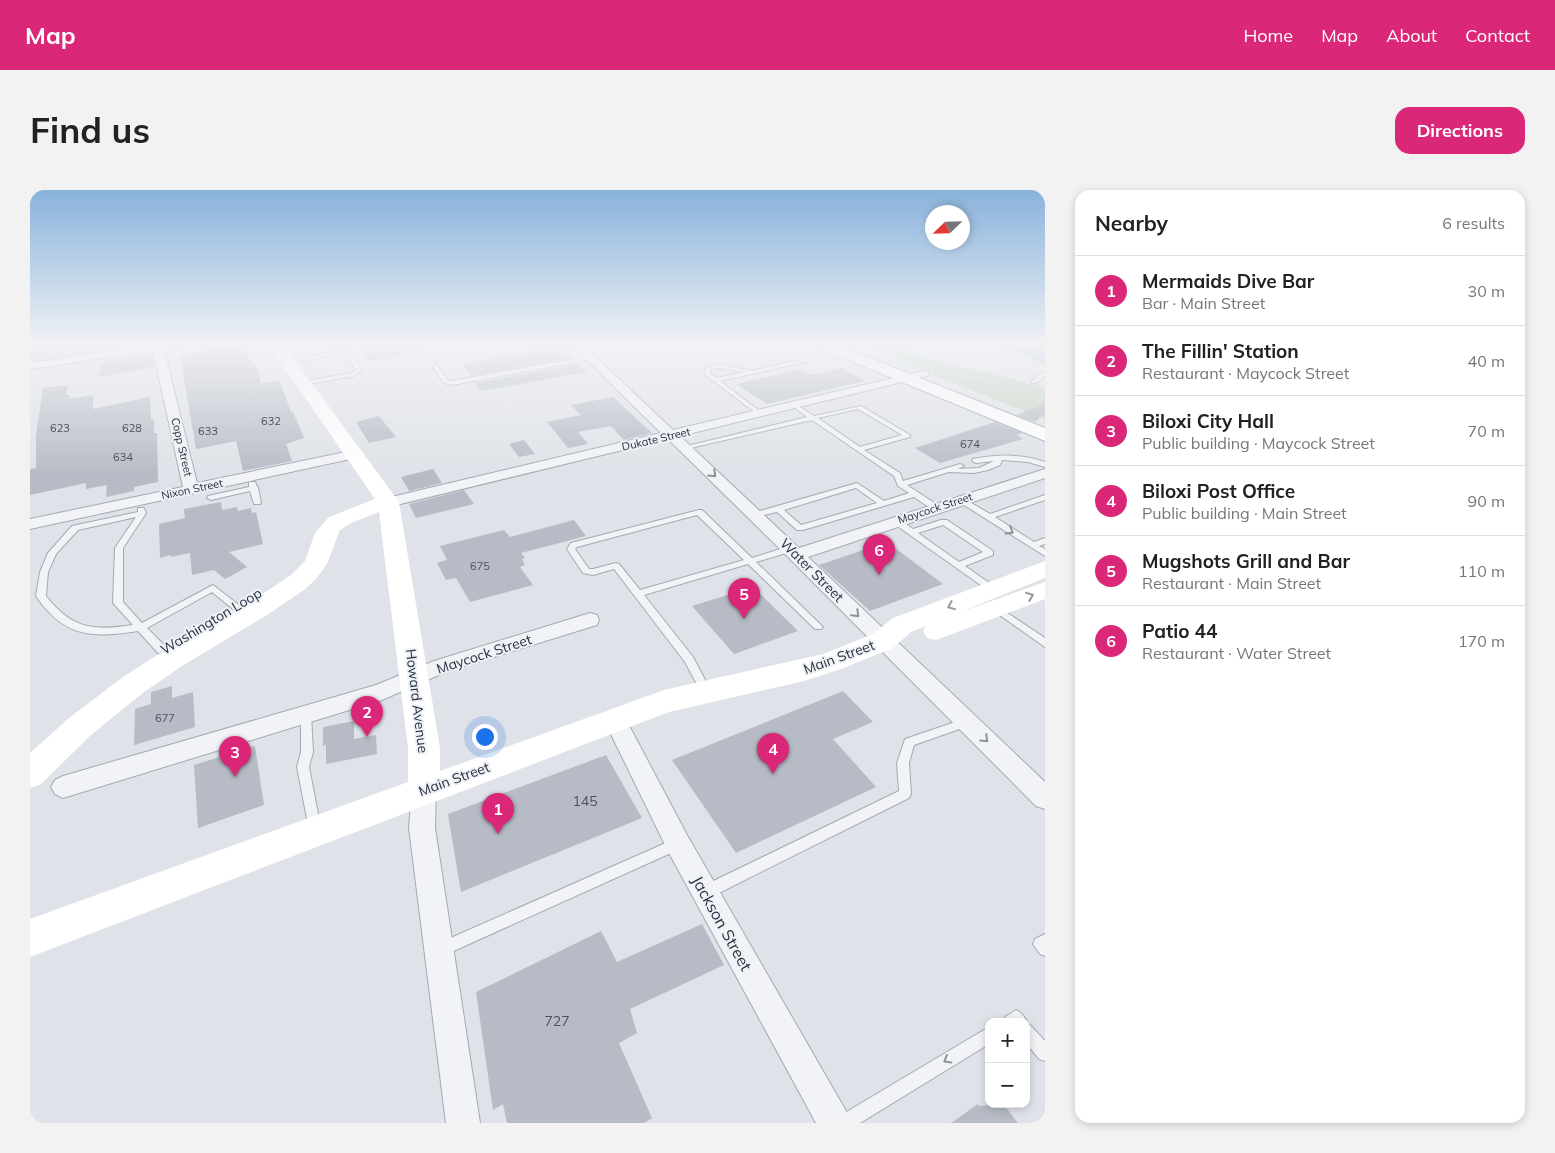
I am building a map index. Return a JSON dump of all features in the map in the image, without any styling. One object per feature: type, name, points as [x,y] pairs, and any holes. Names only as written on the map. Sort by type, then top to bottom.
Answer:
[{"type":"main road","name":"Howard Avenue","points":[[306,388],[388,502],[424,748],[424,790]]},
{"type":"main road","points":[[941,388],[1045,435]]},
{"type":"main road","points":[[948,388],[1045,423]]},
{"type":"main road","name":"Washington Loop","points":[[30,747],[98,692],[241,612],[294,567],[306,553],[323,523],[338,513],[388,502]]},
{"type":"main road","name":"Main Street","points":[[30,938],[664,702],[804,670],[884,640],[917,638],[995,599],[1045,568]]},
{"type":"main road","name":"Main Street","points":[[995,599],[1045,590]]},
{"type":"main road","points":[[30,774],[63,740],[167,655]]},
{"type":"street","name":"Copp Street","points":[[167,388],[191,489]]},
{"type":"street","name":"Water Street","points":[[622,388],[756,515],[1045,798]]},
{"type":"street","name":"Dukate Street","points":[[388,502],[867,388]]},
{"type":"street","name":"Nixon Street","points":[[30,524],[141,507],[191,489],[252,482],[355,454]]},
{"type":"street","name":"Maycock Street","points":[[793,552],[1045,473]]},
{"type":"street","name":"Maycock Street","points":[[62,787],[382,692],[441,666],[590,620]]},
{"type":"street","name":"Jackson Street","points":[[615,720],[678,844],[834,1123]]},
{"type":"street","name":"Howard Avenue","points":[[424,790],[422,828],[463,1123]]},
{"type":"lane","points":[[725,388],[760,414]]},
{"type":"lane","points":[[794,405],[897,476],[901,484],[936,508]]},
{"type":"lane","points":[[686,447],[860,407],[908,436],[859,449]]},
{"type":"lane","points":[[949,469],[974,472],[992,466],[997,463],[999,458]]},
{"type":"lane","points":[[976,462],[999,458],[1031,460],[1045,465]]},
{"type":"lane","points":[[901,484],[960,466]]},
{"type":"lane","points":[[211,498],[252,482],[257,502]]},
{"type":"lane","points":[[756,515],[857,485],[882,503]]},
{"type":"lane","points":[[778,510],[800,528],[915,494]]},
{"type":"lane","points":[[989,517],[1045,497]]},
{"type":"lane","points":[[960,500],[1045,553]]},
{"type":"lane","points":[[141,507],[75,528],[52,553],[44,572],[41,596],[54,613],[76,628],[107,632],[142,627],[213,588],[241,612]]},
{"type":"lane","points":[[141,507],[120,548],[118,602],[167,655]]},
{"type":"lane","points":[[706,691],[689,660],[616,566],[586,572],[571,550],[574,545],[699,512],[818,627]]},
{"type":"lane","points":[[896,521],[958,565],[1045,642]]},
{"type":"lane","points":[[912,532],[944,522],[990,553],[958,565]]},
{"type":"lane","points":[[1033,545],[1045,541]]},
{"type":"lane","points":[[637,594],[750,561],[793,552]]},
{"type":"lane","points":[[306,714],[307,752],[303,767],[315,831]]},
{"type":"lane","points":[[705,892],[905,794],[903,763],[909,742],[967,722]]},
{"type":"lane","points":[[439,950],[678,844]]},
{"type":"lane","points":[[1045,941],[1040,944],[1045,949]]},
{"type":"lane","points":[[1030,1036],[1045,1053]]},
{"type":"lane","points":[[844,1123],[985,1037]]},
{"type":"path","points":[[1021,388],[1035,389]]},
{"type":"green space","points":[[965,388],[1045,388],[1045,419]]},
{"type":"building","points":[[43,388],[67,388],[66,395],[69,395],[68,399],[93,395],[93,409],[150,397],[151,420],[154,420],[154,433],[157,433],[158,482],[134,487],[134,491],[106,497],[107,485],[86,489],[86,483],[30,495],[30,469],[36,468],[36,435]]},
{"type":"building","points":[[186,388],[282,388],[291,412],[293,412],[304,438],[286,444],[292,461],[243,471],[236,441],[196,449]]},
{"type":"building","points":[[478,388],[500,388],[481,391]]},
{"type":"building","points":[[741,388],[837,388],[767,404]]},
{"type":"building","points":[[613,397],[652,433],[624,440],[611,426],[578,432],[588,444],[568,448],[547,422],[581,415],[571,405]]},
{"type":"building","points":[[1045,404],[1045,413],[1035,422],[1016,415]]},
{"type":"building","points":[[379,416],[396,437],[369,443],[356,422]]},
{"type":"building","points":[[995,422],[1022,433],[1017,435],[1023,439],[940,463],[915,448]]},
{"type":"building","points":[[524,440],[535,454],[519,457],[509,444]]},
{"type":"building","points":[[433,469],[442,483],[409,491],[401,477]]},
{"type":"building","points":[[464,490],[474,504],[416,518],[409,504]]},
{"type":"building","points":[[221,502],[222,510],[237,507],[238,511],[251,508],[252,513],[256,512],[263,544],[229,552],[247,567],[225,579],[214,570],[192,575],[190,553],[160,558],[159,524],[185,518],[184,509]]},
{"type":"building","points":[[574,520],[586,536],[521,553],[525,558],[522,559],[525,565],[520,567],[533,585],[470,602],[456,578],[446,580],[437,563],[447,560],[440,546],[504,530],[510,537]]},
{"type":"building","points":[[887,542],[943,584],[870,611],[819,565]]},
{"type":"building","points":[[753,587],[798,631],[734,654],[692,606]]},
{"type":"building","points":[[172,686],[172,698],[193,692],[195,727],[134,745],[135,709],[151,704],[151,692]]},
{"type":"building","points":[[843,691],[873,722],[833,739],[876,787],[736,853],[672,760]]},
{"type":"building","points":[[354,721],[354,739],[376,735],[377,754],[326,764],[326,745],[323,746],[323,727]]},
{"type":"building","points":[[255,746],[264,805],[198,828],[194,765]]},
{"type":"building","points":[[606,755],[642,818],[461,892],[448,814]]},
{"type":"building","points":[[702,924],[724,965],[630,1009],[637,1033],[619,1043],[652,1118],[644,1123],[507,1123],[503,1104],[493,1110],[476,992],[601,931],[617,962]]},
{"type":"building","points":[[978,1104],[979,1106],[985,1106],[985,1108],[1006,1108],[1018,1123],[951,1123]]},
{"type":"place","name":"Patio 44","points":[[879,575]]},
{"type":"place","name":"Mugshots Grill and Bar","points":[[744,619]]},
{"type":"place","name":"The Fillin' Station","points":[[367,737]]},
{"type":"place","name":"Biloxi Post Office","points":[[773,774]]},
{"type":"place","name":"Biloxi City Hall","points":[[235,777]]},
{"type":"place","name":"Mermaids Dive Bar","points":[[498,834]]}]
